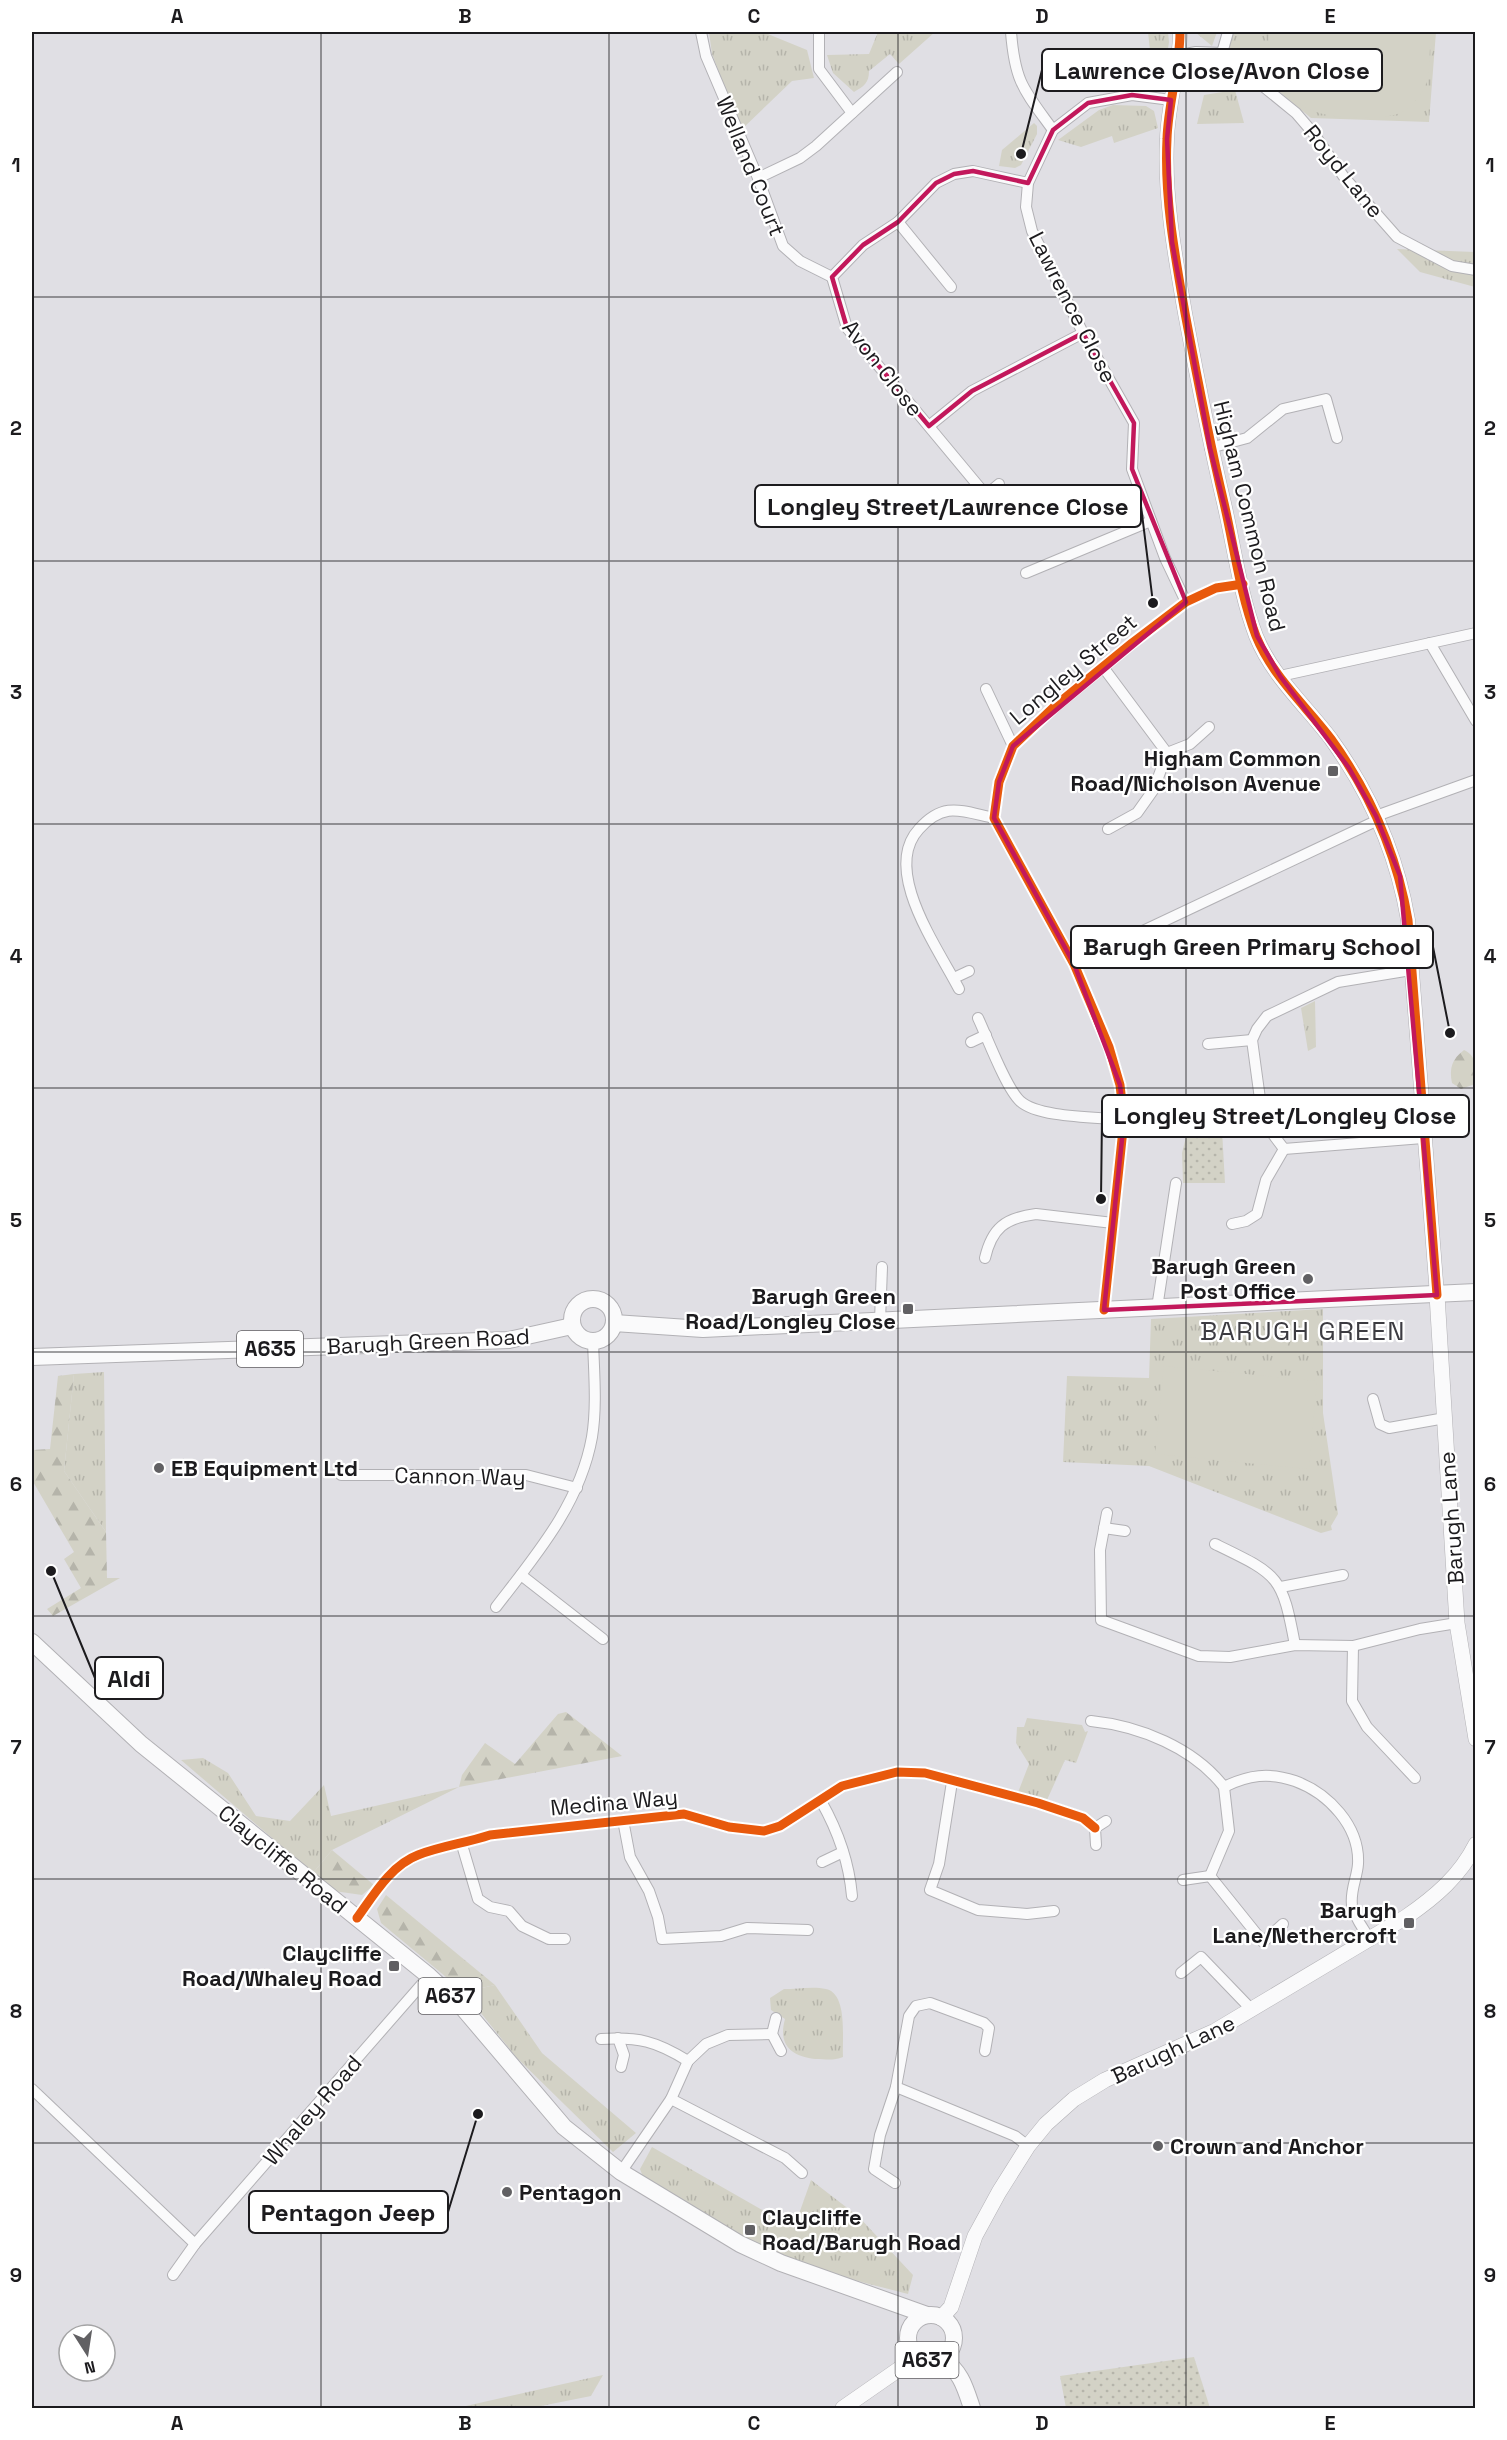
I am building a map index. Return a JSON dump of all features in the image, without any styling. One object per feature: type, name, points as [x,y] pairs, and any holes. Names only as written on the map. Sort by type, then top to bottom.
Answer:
[{"type":"main road","points":[[614,1323],[703,1329],[1476,1292]]},
{"type":"main road","name":"Barugh Lane","points":[[1437,1295],[1457,1623],[1476,1739]]},
{"type":"main road","points":[[594,1298],[610,1306],[614,1323],[608,1335],[593,1341],[579,1336],[572,1326],[572,1313],[575,1307],[587,1299],[594,1298]]},
{"type":"main road","name":"Barugh Green Road","points":[[32,1357],[509,1340],[572,1326]]},
{"type":"main road","name":"Claycliffe Road","points":[[32,1642],[141,1744],[429,1976],[463,2008],[564,2127],[621,2172],[740,2244],[781,2263],[934,2316]]},
{"type":"main road","name":"Barugh Lane","points":[[934,2316],[951,2307],[975,2236],[1028,2146],[1046,2124],[1074,2099],[1105,2080],[1215,2031],[1370,1938],[1435,1896],[1454,1878],[1476,1844]]},
{"type":"main road","name":"Claycliffe Road","points":[[892,2303],[912,2325]]},
{"type":"main road","name":"A637","points":[[963,2379],[964,2372],[947,2322],[934,2316],[912,2325],[908,2343],[911,2350],[923,2359],[942,2358],[952,2365],[963,2379],[972,2409]]},
{"type":"main road","name":"A637","points":[[942,2358],[951,2348],[953,2336]]},
{"type":"main road","points":[[902,2367],[908,2343]]},
{"type":"main road","points":[[843,2409],[902,2367],[923,2359]]},
{"type":"street","name":"Welland Court","points":[[701,32],[706,57],[758,178],[783,246],[800,261],[832,277]]},
{"type":"street","points":[[819,32],[819,69],[852,113]]},
{"type":"street","points":[[1011,32],[1013,63],[1021,86],[1053,130]]},
{"type":"street","name":"Higham Common Road","points":[[1180,32],[1180,55],[1171,100],[1167,139],[1172,242],[1210,448],[1257,636],[1280,676],[1331,740],[1377,818],[1400,876],[1408,920],[1423,1138],[1437,1295]]},
{"type":"street","points":[[1180,55],[1196,52],[1222,53],[1228,32]]},
{"type":"street","name":"Royd Lane","points":[[1222,53],[1296,113],[1344,177],[1397,237],[1452,266],[1476,270]]},
{"type":"street","points":[[758,178],[800,158],[897,72]]},
{"type":"street","name":"Lawrence Close","points":[[1171,100],[1132,95],[1088,103],[1053,130],[1028,183],[1026,207],[1032,231],[1083,333],[1134,423],[1132,470],[1186,602]]},
{"type":"street","points":[[832,277],[863,245],[898,222],[936,183],[954,174],[974,171],[1028,183]]},
{"type":"street","points":[[898,222],[951,287]]},
{"type":"street","name":"Avon Close","points":[[832,277],[839,307],[848,328],[1000,512]]},
{"type":"street","points":[[929,426],[972,391],[1083,333]]},
{"type":"street","points":[[1210,448],[1247,438],[1283,409],[1326,399],[1337,438]]},
{"type":"street","points":[[986,495],[999,484]]},
{"type":"street","points":[[1026,573],[1151,521]]},
{"type":"street","name":"Longley Street","points":[[994,819],[999,782],[1013,746],[1055,706],[1186,602],[1216,588],[1243,584]]},
{"type":"street","points":[[1280,676],[1476,633]]},
{"type":"street","points":[[1430,643],[1476,721]]},
{"type":"street","points":[[1103,667],[1167,753]]},
{"type":"street","points":[[986,689],[1013,746]]},
{"type":"street","points":[[1107,829],[1137,813],[1154,789],[1167,753],[1190,744],[1209,727]]},
{"type":"street","points":[[1128,938],[1377,818],[1476,780]]},
{"type":"street","points":[[959,989],[909,892],[905,872],[906,851],[913,835],[941,810],[956,809],[994,819],[1074,964],[1109,1047],[1120,1085],[1124,1120],[1104,1310]]},
{"type":"street","points":[[1074,964],[1108,947]]},
{"type":"street","points":[[1284,1149],[1263,1121],[1252,1040],[1267,1016],[1338,982],[1411,970]]},
{"type":"street","points":[[954,978],[969,971]]},
{"type":"street","points":[[978,1018],[1014,1092],[1025,1105],[1044,1112],[1124,1120]]},
{"type":"street","points":[[971,1042],[986,1035]]},
{"type":"street","points":[[1208,1044],[1252,1040]]},
{"type":"street","points":[[1284,1149],[1423,1138]]},
{"type":"street","points":[[1232,1224],[1246,1221],[1257,1214],[1266,1180],[1284,1149]]},
{"type":"street","points":[[1157,1308],[1176,1183]]},
{"type":"street","points":[[985,1258],[990,1239],[995,1231],[1025,1215],[1036,1214],[1113,1223]]},
{"type":"street","points":[[880,1321],[882,1267]]},
{"type":"street","points":[[496,1607],[555,1527],[577,1488],[587,1456],[593,1421],[593,1341]]},
{"type":"street","points":[[1373,1399],[1380,1425],[1389,1428],[1445,1418]]},
{"type":"street","name":"Cannon Way","points":[[341,1475],[526,1475],[577,1488]]},
{"type":"street","points":[[1107,1513],[1100,1551],[1101,1620],[1199,1656],[1230,1657],[1295,1645],[1353,1646],[1420,1629],[1457,1623]]},
{"type":"street","points":[[1104,1528],[1125,1531]]},
{"type":"street","points":[[1215,1544],[1256,1563],[1281,1587],[1286,1598],[1295,1645]]},
{"type":"street","points":[[521,1575],[603,1639]]},
{"type":"street","points":[[1281,1587],[1343,1575]]},
{"type":"street","points":[[1353,1646],[1352,1701],[1367,1727],[1415,1778]]},
{"type":"street","points":[[1091,1721],[1114,1724],[1138,1731],[1192,1756],[1212,1772],[1224,1787],[1228,1831],[1210,1876]]},
{"type":"street","name":"Medina Way","points":[[357,1918],[387,1878],[405,1862],[417,1855],[462,1845],[490,1834],[684,1814],[729,1827],[764,1831],[780,1826],[842,1786],[897,1772],[925,1773],[1054,1808],[1083,1818],[1095,1828]]},
{"type":"street","points":[[1224,1787],[1242,1778],[1258,1774],[1290,1779],[1312,1787],[1332,1802],[1345,1821],[1356,1848],[1358,1864],[1352,1905],[1370,1938]]},
{"type":"street","points":[[952,1782],[939,1864],[930,1890],[978,1910],[1027,1914],[1054,1911]]},
{"type":"street","points":[[821,1801],[838,1831],[852,1896]]},
{"type":"street","points":[[623,1820],[630,1857],[649,1891],[658,1917],[662,1939],[721,1936],[747,1928],[808,1930]]},
{"type":"street","points":[[1096,1845],[1095,1828],[1106,1821]]},
{"type":"street","points":[[462,1845],[478,1899],[490,1907],[509,1911],[522,1926],[549,1939],[565,1939]]},
{"type":"street","points":[[822,1862],[843,1852]]},
{"type":"street","points":[[1183,1880],[1210,1876]]},
{"type":"street","points":[[1210,1876],[1266,1947],[1283,1924]]},
{"type":"street","points":[[1181,1973],[1201,1957],[1252,2010]]},
{"type":"street","name":"Whaley Road","points":[[173,2275],[195,2244],[429,1976]]},
{"type":"street","points":[[895,2183],[874,2169],[880,2135],[896,2087],[909,2016],[916,2006],[930,2003],[984,2023],[989,2028],[985,2051]]},
{"type":"street","points":[[776,2018],[772,2034],[781,2052]]},
{"type":"street","points":[[621,2172],[671,2099],[688,2061],[706,2044],[728,2035],[772,2034]]},
{"type":"street","points":[[601,2039],[635,2037],[663,2045],[688,2061]]},
{"type":"street","points":[[618,2038],[624,2055],[621,2067]]},
{"type":"street","points":[[896,2087],[1015,2136],[1028,2146]]},
{"type":"street","points":[[32,2089],[195,2244]]},
{"type":"street","points":[[671,2099],[785,2158],[802,2173]]},
{"type":"highlighted area","points":[[1132,95],[1171,100],[1167,139],[1172,242],[1210,448],[1257,636],[1280,676],[1349,768],[1376,816],[1400,876],[1437,1295],[1104,1310],[1124,1120],[1120,1085],[1074,964],[994,818],[999,782],[1013,746],[1186,602],[1132,469],[1134,423],[1083,333],[972,391],[929,426],[847,328],[832,277],[863,245],[898,222],[936,183],[954,174],[973,171],[1028,183],[1053,130],[1088,103]]},
{"type":"green space","points":[[709,32],[763,32],[807,50],[814,78],[792,81],[741,130],[712,54]]},
{"type":"green space","points":[[878,32],[935,32],[899,64],[890,54],[869,71],[865,84],[854,92],[833,73],[827,55],[869,54]]},
{"type":"green space","points":[[1148,32],[1168,32],[1169,42],[1163,82],[1154,86]]},
{"type":"green space","points":[[1195,32],[1217,32],[1212,46]]},
{"type":"green space","points":[[1234,32],[1436,32],[1429,122],[1311,118],[1228,50]]},
{"type":"green space","points":[[1269,32],[1431,32],[1427,81],[1418,98],[1407,109],[1391,116],[1354,118],[1317,112],[1309,109],[1291,95],[1278,76],[1270,54]]},
{"type":"green space","points":[[1235,90],[1244,123],[1197,124],[1204,95]]},
{"type":"green space","points":[[1113,105],[1146,106],[1154,111],[1158,128],[1114,143],[1112,136],[1081,147],[1058,140],[1099,110]]},
{"type":"green space","points":[[1034,123],[1037,126],[1037,134],[1021,165],[1015,168],[999,166],[1002,150]]},
{"type":"green space","points":[[1397,249],[1475,252],[1475,287],[1420,272]]},
{"type":"green space","points":[[1315,1001],[1316,1047],[1308,1051],[1301,1008]]},
{"type":"green space","points":[[1464,1050],[1474,1060],[1475,1084],[1461,1089],[1452,1083],[1451,1073],[1454,1060]]},
{"type":"green space","points":[[1220,1095],[1225,1183],[1183,1183],[1182,1153],[1196,1097]]},
{"type":"green space","points":[[1323,1309],[1323,1413],[1338,1514],[1331,1526],[1332,1530],[1321,1533],[1149,1466],[1063,1462],[1067,1376],[1149,1378],[1151,1319]]},
{"type":"green space","points":[[1287,1330],[1287,1347],[1252,1349],[1252,1331]]},
{"type":"green space","points":[[1164,1366],[1317,1381],[1309,1469],[1155,1454]]},
{"type":"green space","points":[[104,1372],[106,1532],[64,1471],[74,1374]]},
{"type":"green space","points":[[74,1374],[64,1471],[106,1532],[107,1578],[120,1578],[53,1616],[47,1609],[81,1588],[64,1559],[74,1552],[32,1480],[32,1450],[50,1449],[58,1376]]},
{"type":"green space","points":[[566,1712],[622,1756],[459,1787],[462,1775],[485,1743],[515,1764],[558,1714]]},
{"type":"green space","points":[[1027,1718],[1082,1725],[1085,1732],[1088,1731],[1076,1763],[1065,1760],[1047,1800],[1017,1795],[1029,1764],[1016,1743],[1017,1727],[1024,1727]]},
{"type":"green space","points":[[203,1758],[228,1773],[256,1816],[290,1821],[324,1785],[331,1816],[459,1787],[332,1850],[313,1873],[181,1760]]},
{"type":"green space","points":[[332,1850],[374,1885],[362,1895],[334,1891],[313,1873]]},
{"type":"green space","points":[[386,1895],[495,1985],[464,1992],[381,1923],[377,1909]]},
{"type":"green space","points":[[495,1985],[542,2053],[636,2133],[613,2152],[517,2058],[464,1992]]},
{"type":"green space","points":[[816,1988],[826,1989],[833,1993],[841,2008],[843,2057],[815,2059],[799,2055],[788,2047],[783,2035],[785,2019],[771,2010],[770,1998],[784,1989]]},
{"type":"green space","points":[[652,2147],[794,2228],[811,2180],[859,2217],[913,2275],[908,2294],[799,2263],[730,2230],[643,2177],[640,2169]]},
{"type":"green space","points":[[1194,2357],[1210,2408],[1066,2408],[1060,2376]]},
{"type":"green space","points":[[603,2375],[591,2396],[531,2408],[457,2408]]},
{"type":"cycle path","points":[[1180,32],[1168,126],[1167,183],[1178,270],[1203,408],[1241,587],[1256,636],[1280,677],[1331,739],[1358,781],[1380,825],[1397,872],[1408,920],[1437,1295]]},
{"type":"cycle path","points":[[1104,1310],[1124,1120],[1120,1085],[1109,1047],[1074,964],[994,818],[999,782],[1013,746],[1055,706],[1132,643],[1186,602],[1216,588],[1243,584]]},
{"type":"cycle path","points":[[357,1918],[383,1882],[399,1866],[418,1855],[436,1849],[490,1835],[684,1814],[729,1827],[764,1831],[780,1826],[842,1786],[897,1772],[925,1773],[1038,1803],[1083,1818],[1095,1828]]},
{"type":"place","name":"Lawrence Close/Avon Close","points":[[1021,154]]},
{"type":"place","name":"Longley Street/Lawrence Close","points":[[1153,603]]},
{"type":"place","name":"Higham Common Road/Nicholson Avenue","points":[[1333,771]]},
{"type":"place","name":"Barugh Green Primary School","points":[[1450,1033]]},
{"type":"place","name":"Longley Street/Longley Close","points":[[1101,1199]]},
{"type":"place","name":"Barugh Green Post Office","points":[[1308,1279]]},
{"type":"place","name":"Barugh Green Road/Longley Close","points":[[908,1309]]},
{"type":"place","name":"EB Equipment Ltd","points":[[159,1468]]},
{"type":"place","name":"Aldi","points":[[51,1571]]},
{"type":"place","name":"Barugh Lane/Nethercroft","points":[[1409,1923]]},
{"type":"place","name":"Claycliffe Road/Whaley Road","points":[[394,1966]]},
{"type":"place","name":"Pentagon Jeep","points":[[478,2114]]},
{"type":"place","name":"Crown and Anchor","points":[[1158,2146]]},
{"type":"place","name":"Pentagon","points":[[507,2192]]},
{"type":"place","name":"Claycliffe Road/Barugh Road","points":[[750,2230]]},
{"type":"district","name":"BARUGH GREEN","points":[[1303,1331]]}]
